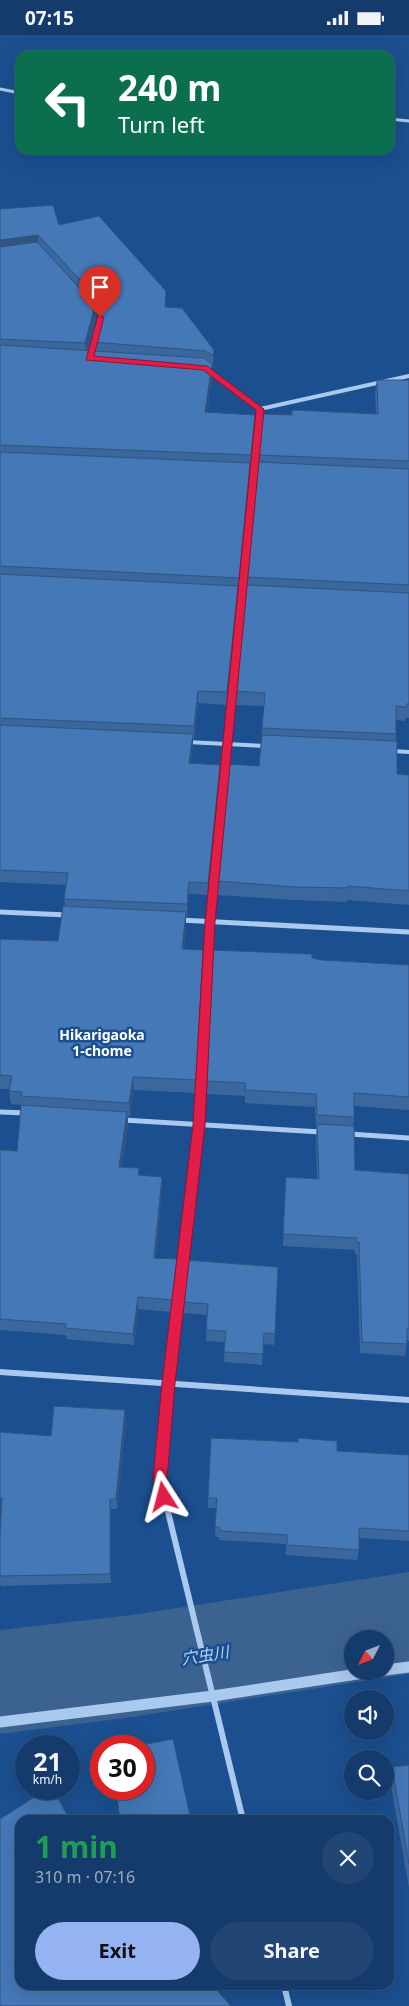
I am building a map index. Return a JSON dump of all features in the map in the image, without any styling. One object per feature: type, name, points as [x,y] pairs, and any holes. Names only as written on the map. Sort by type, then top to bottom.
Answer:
[{"type":"street","points":[[0,89],[15,92]]},
{"type":"street","points":[[395,120],[409,121]]},
{"type":"street","points":[[205,367],[260,409],[409,376]]},
{"type":"street","points":[[242,1815],[160,1479],[168,1383],[199,1125],[210,922],[260,409]]},
{"type":"street","points":[[244,473],[263,473]]},
{"type":"street","points":[[233,595],[252,596]]},
{"type":"street","points":[[178,742],[275,746]]},
{"type":"street","points":[[390,751],[409,752]]},
{"type":"street","points":[[0,911],[76,915]]},
{"type":"street","points":[[172,920],[409,933]]},
{"type":"street","points":[[0,1111],[30,1113]]},
{"type":"street","points":[[120,1119],[333,1133]]},
{"type":"street","points":[[342,1134],[409,1138]]},
{"type":"street","points":[[0,1372],[409,1400]]},
{"type":"street","points":[[394,1669],[409,1667]]},
{"type":"street","points":[[0,1722],[212,1696],[344,1676]]},
{"type":"street","points":[[285,1990],[289,2006]]},
{"type":"building","points":[[53,205],[59,225],[99,216],[166,291],[165,307],[182,308],[214,350],[213,355],[205,351],[93,342],[102,303],[38,235],[0,240],[0,209]]},
{"type":"building","points":[[37,242],[95,305],[85,343],[0,339],[0,247]]},
{"type":"building","points":[[0,345],[204,358],[212,364],[205,412],[255,415],[251,455],[0,445]]},
{"type":"building","points":[[377,380],[409,380],[409,461],[258,455],[262,414],[292,415],[292,410],[378,414]]},
{"type":"building","points":[[0,452],[250,463],[239,578],[0,566]]},
{"type":"building","points":[[258,462],[409,469],[409,585],[246,577]]},
{"type":"building","points":[[0,574],[238,586],[227,692],[198,691],[194,726],[0,718]]},
{"type":"building","points":[[246,585],[409,593],[409,704],[406,704],[407,707],[396,706],[396,734],[262,728],[265,693],[235,691]]},
{"type":"building","points":[[0,725],[193,734],[189,763],[220,765],[208,883],[189,882],[187,904],[64,899],[68,873],[0,870]]},
{"type":"building","points":[[262,735],[397,741],[397,774],[409,775],[409,891],[348,886],[348,888],[295,887],[217,881],[228,764],[259,766]]},
{"type":"building","points":[[63,906],[186,912],[182,949],[203,950],[196,1080],[133,1077],[129,1103],[21,1096],[22,1092],[9,1091],[12,1076],[0,1075],[0,939],[58,941]]},
{"type":"building","points":[[212,950],[312,954],[312,958],[322,960],[409,965],[409,1097],[354,1093],[354,1117],[317,1115],[316,1094],[245,1090],[246,1083],[205,1081]]},
{"type":"building","points":[[21,1105],[127,1112],[119,1167],[139,1168],[138,1175],[162,1177],[154,1258],[177,1259],[172,1300],[138,1297],[133,1334],[65,1328],[66,1324],[0,1319],[0,1150],[17,1151]]},
{"type":"building","points":[[317,1124],[354,1126],[355,1170],[409,1174],[409,1329],[407,1329],[407,1344],[362,1342],[359,1242],[356,1242],[357,1238],[283,1234],[286,1177],[319,1179]]},
{"type":"building","points":[[186,1260],[278,1267],[275,1334],[264,1333],[263,1354],[224,1352],[226,1331],[206,1330],[208,1304],[182,1302]]},
{"type":"building","points":[[54,1406],[125,1410],[116,1499],[110,1499],[110,1574],[0,1576],[2,1497],[0,1499],[0,1432],[51,1436]]},
{"type":"building","points":[[211,1438],[298,1442],[298,1438],[337,1441],[337,1451],[409,1455],[409,1531],[359,1528],[359,1550],[287,1545],[287,1535],[220,1531],[220,1527],[215,1527],[217,1498],[208,1498]]},
{"type":"building","points":[[173,1739],[190,1815],[119,1815],[117,1800],[155,1800],[155,1742]]},
{"type":"building","points":[[409,1765],[409,1864],[394,1778],[394,1767]]},
{"type":"building","points":[[30,1800],[59,1800],[67,1815],[15,1815],[15,1990],[217,1990],[231,2006],[0,2006],[0,1819]]},
{"type":"waterway","name":"穴虫川","points":[[0,1682],[132,1666],[409,1623]]},
{"type":"district","name":"Hikarigaoka 1-chome","points":[[102,1042]]},
{"type":"route","points":[[100,317],[89,358],[205,367],[260,409],[210,922],[199,1125],[168,1383],[160,1479],[164,1497]]}]
